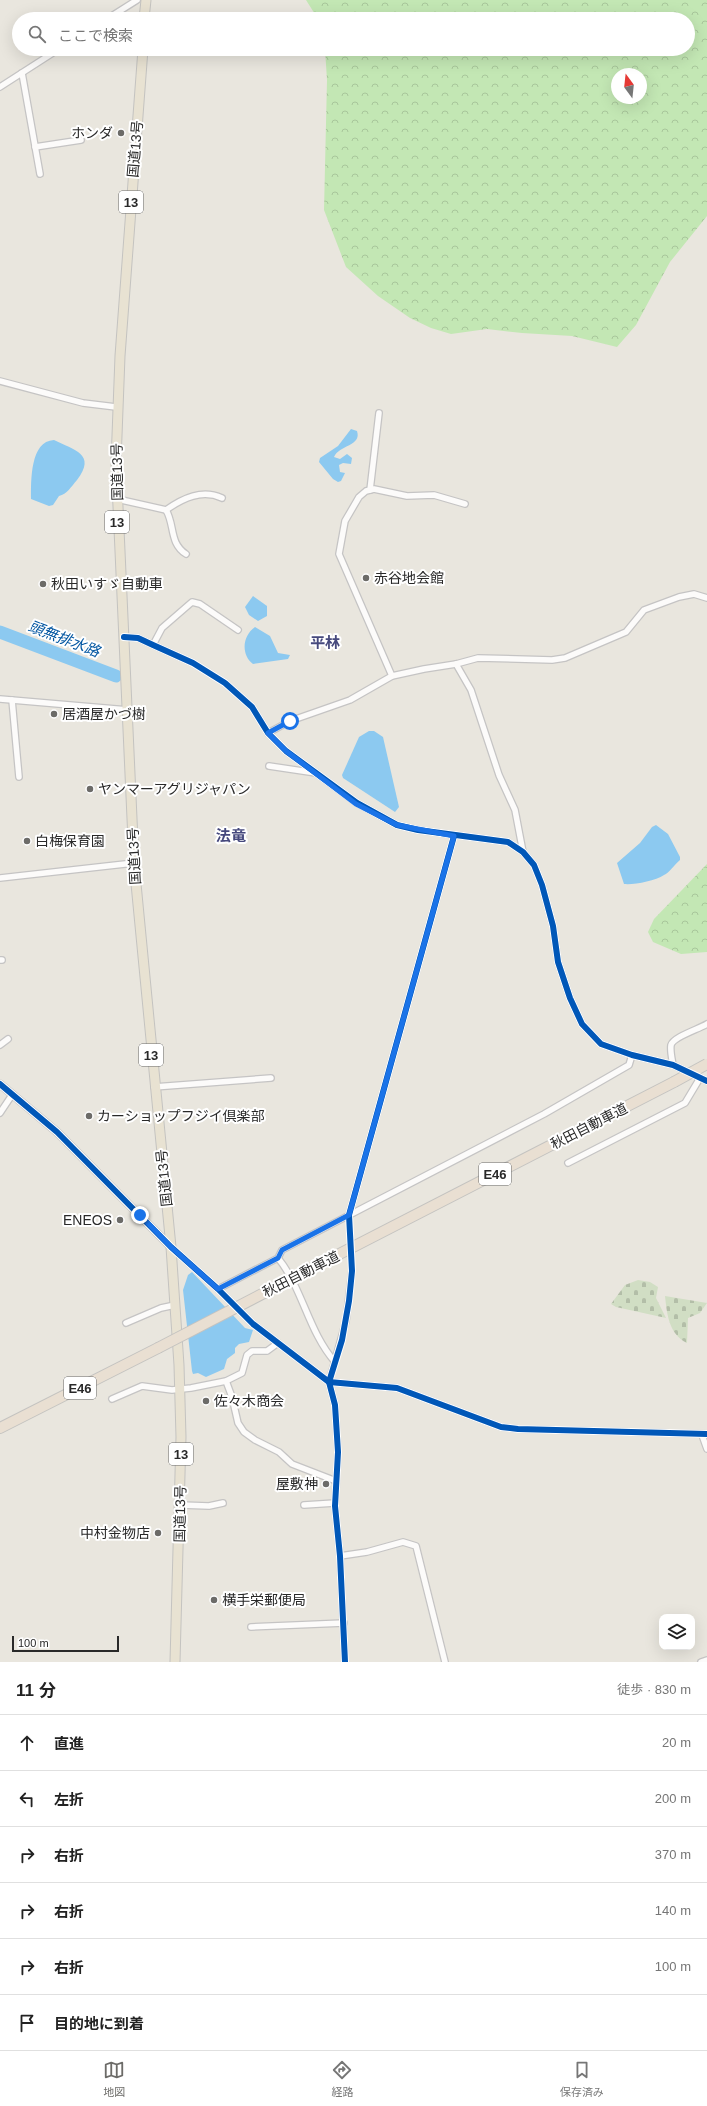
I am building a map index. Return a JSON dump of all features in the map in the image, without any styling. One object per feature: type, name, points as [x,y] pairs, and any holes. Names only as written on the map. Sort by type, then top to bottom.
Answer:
[{"type":"highway","points":[[145,12],[146,0]]},
{"type":"highway","name":"国道13号","points":[[142,56],[116,407],[117,499],[134,864],[154,1087],[171,1247],[180,1389],[181,1437],[176,1662]]},
{"type":"highway","name":"秋田自動車道","points":[[1,1427],[158,1348],[707,1064]]},
{"type":"street","points":[[118,12],[137,0]]},
{"type":"street","points":[[0,79],[1,87],[48,56]]},
{"type":"street","points":[[22,73],[40,174]]},
{"type":"street","points":[[35,147],[81,140]]},
{"type":"street","points":[[0,381],[83,403],[116,407]]},
{"type":"street","points":[[370,490],[379,413]]},
{"type":"street","points":[[392,676],[339,554],[345,521],[358,497],[370,490],[407,496],[434,495],[465,504]]},
{"type":"street","points":[[117,499],[166,510],[181,500],[198,494],[215,495],[222,498]]},
{"type":"street","points":[[166,510],[170,518],[171,531],[175,542],[179,549],[186,554]]},
{"type":"street","points":[[268,733],[290,721],[350,700],[392,676],[456,664],[478,658],[552,660],[565,658],[626,632],[644,610],[680,597],[694,594],[707,598]]},
{"type":"street","points":[[153,644],[162,628],[192,602],[200,604],[238,630]]},
{"type":"street","points":[[124,638],[138,638],[153,644],[193,663],[225,683],[252,707],[268,733],[286,751],[356,804],[397,825],[454,836],[508,842],[523,852],[534,865],[542,885],[553,926],[558,962],[570,998],[582,1024],[601,1044],[632,1055],[673,1065],[707,1081]]},
{"type":"street","points":[[456,664],[471,690],[499,775],[515,810],[523,852]]},
{"type":"street","points":[[0,699],[128,710]]},
{"type":"street","points":[[12,700],[19,777]]},
{"type":"street","points":[[269,766],[318,774]]},
{"type":"street","points":[[349,1215],[454,836]]},
{"type":"street","points":[[0,878],[134,864]]},
{"type":"street","points":[[673,1065],[671,1046],[675,1039],[697,1031],[707,1024]]},
{"type":"street","points":[[0,1045],[8,1039]]},
{"type":"street","points":[[218,1289],[278,1258],[282,1250],[544,1114],[629,1065],[632,1055]]},
{"type":"street","points":[[154,1087],[271,1078]]},
{"type":"street","points":[[568,1163],[685,1103],[700,1078]]},
{"type":"street","points":[[0,1084],[57,1132],[171,1247],[218,1289],[253,1324],[329,1382],[397,1388],[501,1427],[704,1435],[707,1449]]},
{"type":"street","points":[[0,1113],[12,1095]]},
{"type":"street","points":[[278,1258],[297,1291],[323,1348],[335,1362]]},
{"type":"street","points":[[345,1662],[340,1556],[335,1503],[338,1452],[335,1405],[329,1382],[346,1321],[352,1271]]},
{"type":"street","points":[[126,1323],[161,1308],[175,1305]]},
{"type":"street","points":[[112,1399],[142,1386],[180,1389],[226,1381],[242,1373],[247,1355],[252,1351],[267,1351],[278,1343]]},
{"type":"street","points":[[226,1381],[232,1397],[238,1423],[244,1432],[255,1440],[279,1452],[292,1464],[336,1481]]},
{"type":"street","points":[[180,1505],[209,1506],[224,1502]]},
{"type":"street","points":[[304,1505],[335,1503]]},
{"type":"street","points":[[340,1556],[367,1552],[403,1542],[416,1546],[445,1662]]},
{"type":"street","points":[[251,1627],[344,1623]]},
{"type":"street","points":[[701,1662],[707,1660]]},
{"type":"green space","points":[[306,0],[707,0],[707,216],[670,262],[636,325],[617,347],[572,336],[487,329],[451,334],[431,328],[410,318],[378,296],[346,267],[324,210],[327,80],[325,56],[695,56],[695,12],[314,12]]},
{"type":"green space","points":[[707,864],[707,952],[681,954],[653,942],[648,932],[654,919]]},
{"type":"green space","points":[[638,1280],[650,1282],[658,1287],[656,1298],[666,1318],[616,1307],[611,1304],[625,1285]]},
{"type":"green space","points":[[665,1296],[707,1303],[700,1313],[688,1318],[687,1343],[676,1335],[670,1323]]},
{"type":"water","points":[[351,429],[357,431],[358,436],[356,440],[340,450],[334,457],[340,459],[347,454],[352,458],[351,464],[343,463],[339,465],[340,472],[345,473],[341,481],[338,482],[333,479],[319,462],[320,458],[338,446]]},
{"type":"water","points":[[54,440],[75,450],[84,459],[85,464],[83,471],[71,488],[59,496],[53,505],[49,506],[31,499],[31,482],[36,454],[40,447],[46,442]]},
{"type":"water","points":[[253,596],[267,606],[267,616],[258,621],[249,615],[245,607]]},
{"type":"water","points":[[255,627],[270,636],[278,653],[290,655],[288,659],[253,664],[246,656],[245,640]]},
{"type":"water","points":[[369,731],[374,731],[383,737],[399,807],[395,812],[343,778],[342,775],[359,737]]},
{"type":"water","points":[[656,825],[668,834],[680,857],[680,860],[666,874],[660,877],[644,882],[624,884],[617,863],[640,843],[652,827]]},
{"type":"water","points":[[192,1272],[245,1328],[253,1330],[249,1342],[239,1344],[235,1348],[235,1353],[227,1359],[224,1369],[206,1377],[198,1373],[193,1374],[192,1371],[183,1290],[188,1275]]},
{"type":"waterway","name":"頭無排水路","points":[[0,632],[116,676]]},
{"type":"tunnel","points":[[349,1215],[352,1271]]},
{"type":"cycle path","points":[[124,637],[138,638],[193,663],[225,683],[252,707],[268,733],[286,751],[357,803],[397,825],[418,830],[508,842],[523,852],[534,865],[542,885],[553,926],[558,962],[570,998],[582,1024],[601,1044],[632,1055],[673,1065],[707,1081]]},
{"type":"cycle path","points":[[345,1662],[340,1556],[335,1506],[338,1452],[335,1405],[329,1382],[342,1340],[349,1301],[352,1271],[349,1215],[454,836]]},
{"type":"cycle path","points":[[0,1084],[57,1132],[171,1247],[218,1289],[253,1324],[329,1382],[397,1388],[501,1427],[518,1429],[707,1434]]},
{"type":"place","name":"ホンダ","points":[[121,133]]},
{"type":"place","name":"赤谷地会館","points":[[366,578]]},
{"type":"place","name":"秋田いすゞ自動車","points":[[43,584]]},
{"type":"place","name":"居酒屋かづ樹","points":[[54,714]]},
{"type":"place","name":"ヤンマーアグリジャパン","points":[[90,789]]},
{"type":"place","name":"白梅保育園","points":[[27,841]]},
{"type":"place","name":"カーショップフジイ倶楽部","points":[[89,1116]]},
{"type":"place","name":"ENEOS","points":[[120,1220]]},
{"type":"place","name":"佐々木商会","points":[[206,1401]]},
{"type":"place","name":"屋敷神","points":[[326,1484]]},
{"type":"place","name":"中村金物店","points":[[158,1533]]},
{"type":"place","name":"横手栄郵便局","points":[[214,1600]]},
{"type":"district","name":"平林","points":[[325,643]]},
{"type":"district","name":"法竜","points":[[231,836]]},
{"type":"route","points":[[140,1215],[171,1247],[218,1289],[278,1258],[282,1250],[349,1215],[396,1050],[454,836],[397,825],[356,804],[324,778],[286,751],[268,733],[290,721]]}]
